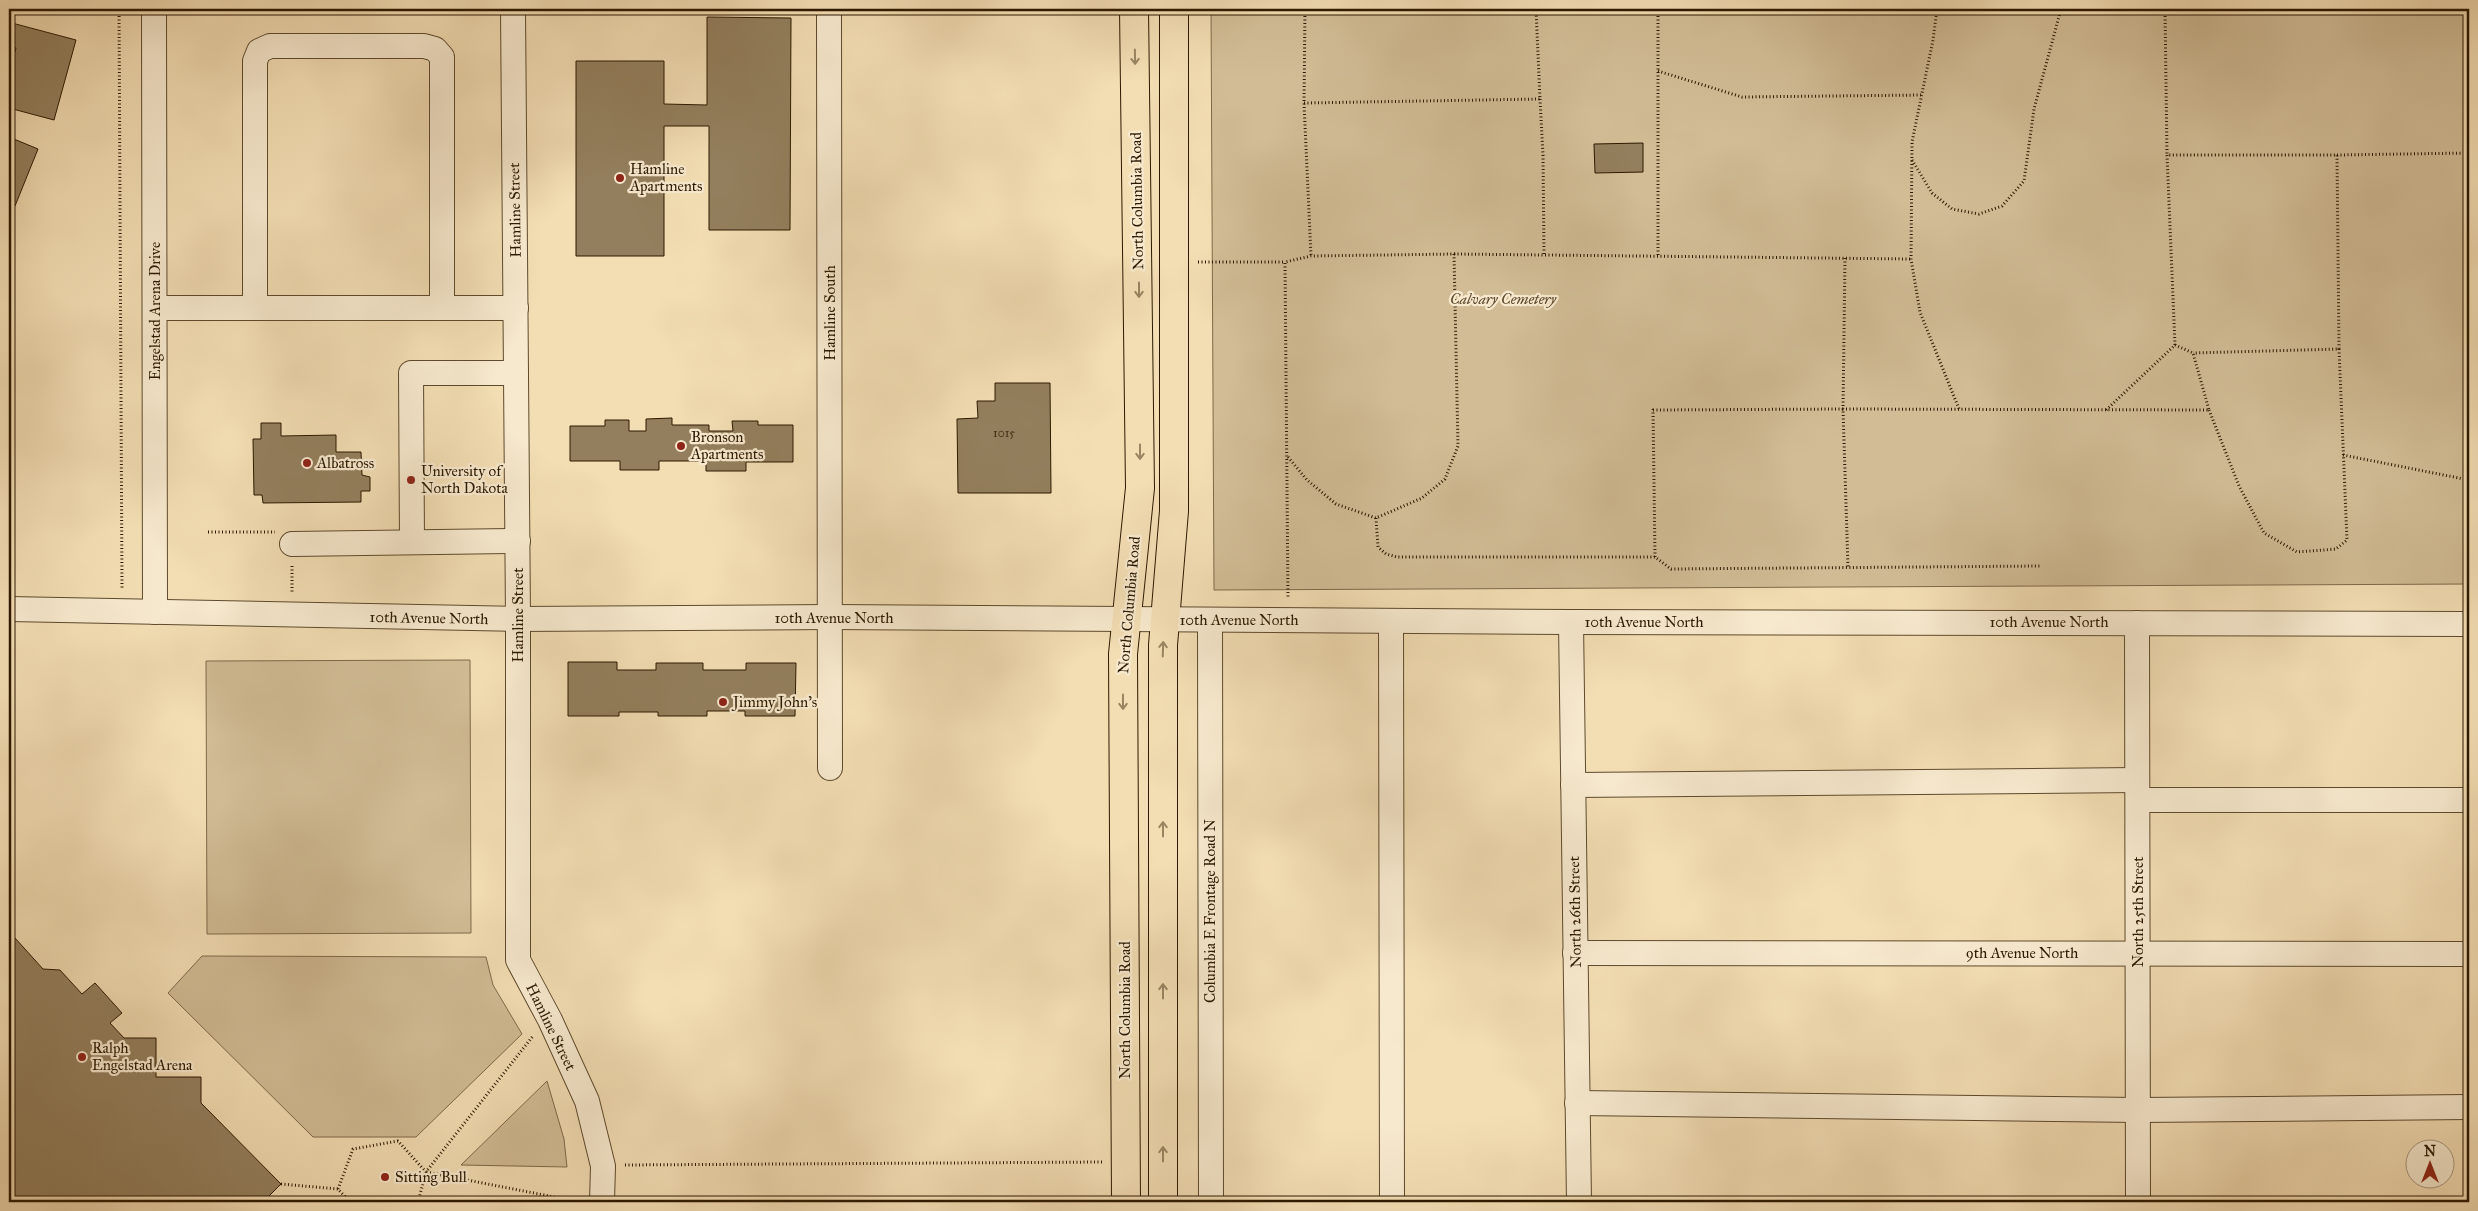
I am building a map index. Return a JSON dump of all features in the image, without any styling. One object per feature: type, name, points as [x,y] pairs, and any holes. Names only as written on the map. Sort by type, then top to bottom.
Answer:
[{"type":"main road","name":"North Columbia Road","points":[[1126,1202],[1123,654],[1140,488],[1134,9]]},
{"type":"main road","points":[[1163,1202],[1162,645],[1174,511],[1176,262],[1174,9]]},
{"type":"street","name":"Engelstad Arena Drive","points":[[154,9],[155,612]]},
{"type":"street","name":"Hamline Street","points":[[513,9],[518,541],[518,960],[550,1020],[587,1101],[603,1166],[602,1202]]},
{"type":"street","name":"Hamline South","points":[[829,9],[830,768]]},
{"type":"street","points":[[256,308],[254,61],[259,51],[270,46],[424,46],[435,49],[442,57],[442,308]]},
{"type":"street","points":[[154,308],[516,308]]},
{"type":"street","points":[[412,542],[411,373],[516,373]]},
{"type":"street","points":[[292,544],[518,541]]},
{"type":"street","name":"10th Avenue North","points":[[9,609],[518,619],[831,617],[1571,622],[2469,624]]},
{"type":"street","name":"Columbia E Frontage Road N","points":[[1210,620],[1211,1202]]},
{"type":"street","points":[[1391,621],[1392,1202]]},
{"type":"street","name":"North 26th Street","points":[[1571,622],[1579,1202]]},
{"type":"street","name":"North 25th Street","points":[[2137,622],[2138,1202]]},
{"type":"street","points":[[1573,785],[2138,790],[2469,800]]},
{"type":"street","name":"9th Avenue North","points":[[1576,952],[2469,954]]},
{"type":"street","points":[[1577,1103],[2138,1110],[2469,1107]]},
{"type":"path","points":[[119,9],[122,612]]},
{"type":"path","points":[[1305,9],[1304,102],[1311,256]]},
{"type":"path","points":[[1536,9],[1544,254]]},
{"type":"path","points":[[1658,9],[1658,256]]},
{"type":"path","points":[[1937,9],[1912,142],[1911,259],[1920,312],[1959,409]]},
{"type":"path","points":[[1912,159],[1932,193],[1952,209],[1979,214],[2002,206],[2024,181],[2034,109],[2060,9]]},
{"type":"path","points":[[2106,410],[2175,345],[2167,155],[2164,9]]},
{"type":"path","points":[[1658,71],[1742,97],[1922,95]]},
{"type":"path","points":[[1304,102],[1540,99]]},
{"type":"path","points":[[2167,155],[2469,153]]},
{"type":"path","points":[[2193,353],[2209,410],[2239,486],[2264,533],[2297,552],[2336,549],[2347,540],[2339,349],[2337,155]]},
{"type":"path","points":[[1176,262],[1285,262],[1311,256],[1454,254],[1911,259]]},
{"type":"path","points":[[1288,457],[1307,480],[1336,504],[1376,518],[1422,498],[1445,479],[1458,446],[1454,254]]},
{"type":"path","points":[[1845,258],[1843,409],[1848,568]]},
{"type":"path","points":[[1285,262],[1288,620]]},
{"type":"path","points":[[2175,345],[2193,353],[2339,349]]},
{"type":"path","points":[[1655,557],[1653,410],[2209,410]]},
{"type":"path","points":[[2344,455],[2469,480]]},
{"type":"path","points":[[1376,518],[1378,546],[1386,554],[1397,557],[1655,557],[1671,569],[2040,566]]},
{"type":"path","points":[[418,1202],[426,1172],[528,1040],[550,1020]]},
{"type":"path","points":[[338,1189],[354,1149],[398,1141],[426,1172],[580,1202]]},
{"type":"path","points":[[603,1166],[1112,1162]]},
{"type":"path","points":[[281,1184],[338,1189],[350,1202]]},
{"type":"green space","name":"Calvary Cemetery","points":[[1211,9],[2469,9],[2469,584],[1214,590]]},
{"type":"green space","points":[[470,660],[471,933],[207,934],[206,661]]},
{"type":"green space","points":[[202,956],[486,957],[493,985],[522,1034],[416,1137],[313,1137],[168,993]]},
{"type":"green space","points":[[547,1081],[564,1139],[567,1167],[461,1165]]},
{"type":"building","name":"Hamline Apartments","points":[[707,17],[791,18],[790,230],[709,230],[709,126],[664,126],[664,256],[576,256],[576,61],[664,61],[664,104],[707,105]]},
{"type":"building","points":[[12,23],[76,40],[54,120],[9,108],[9,73],[16,48],[9,46]]},
{"type":"building","points":[[9,137],[38,149],[15,206],[9,204]]},
{"type":"building","points":[[1643,143],[1643,172],[1595,173],[1594,144]]},
{"type":"building","points":[[995,383],[1050,383],[1051,493],[958,493],[957,419],[978,418],[977,401],[995,401]]},
{"type":"building","name":"Bronson Apartments","points":[[672,418],[672,425],[709,425],[709,431],[733,431],[732,421],[758,421],[758,425],[793,425],[793,462],[746,462],[746,471],[706,471],[706,461],[659,461],[659,470],[620,470],[620,461],[570,461],[570,426],[605,426],[605,420],[629,420],[629,431],[646,431],[646,419]]},
{"type":"building","name":"Albatross","points":[[261,423],[281,423],[281,436],[336,435],[336,452],[361,452],[362,475],[370,477],[370,491],[361,491],[361,502],[263,503],[262,495],[254,495],[253,439],[261,439]]},
{"type":"building","points":[[568,662],[617,662],[617,670],[656,670],[656,663],[703,663],[703,670],[746,670],[746,663],[796,663],[795,716],[745,716],[745,711],[707,711],[707,716],[658,716],[658,712],[619,712],[619,716],[568,716]]},
{"type":"building","name":"Ralph Engelstad Arena","points":[[9,938],[15,938],[43,969],[60,970],[82,994],[95,983],[122,1013],[110,1023],[124,1038],[156,1038],[156,1077],[201,1077],[201,1103],[281,1184],[263,1202],[9,1202]]},
{"type":"place","name":"Hamline Apartments","points":[[620,178]]},
{"type":"place","name":"Bronson Apartments","points":[[681,446]]},
{"type":"place","name":"Albatross","points":[[307,463]]},
{"type":"place","name":"University of North Dakota","points":[[411,480]]},
{"type":"place","name":"Jimmy John's","points":[[723,702]]},
{"type":"place","name":"Ralph Engelstad Arena","points":[[82,1057]]},
{"type":"place","name":"Sitting Bull","points":[[385,1177]]}]
